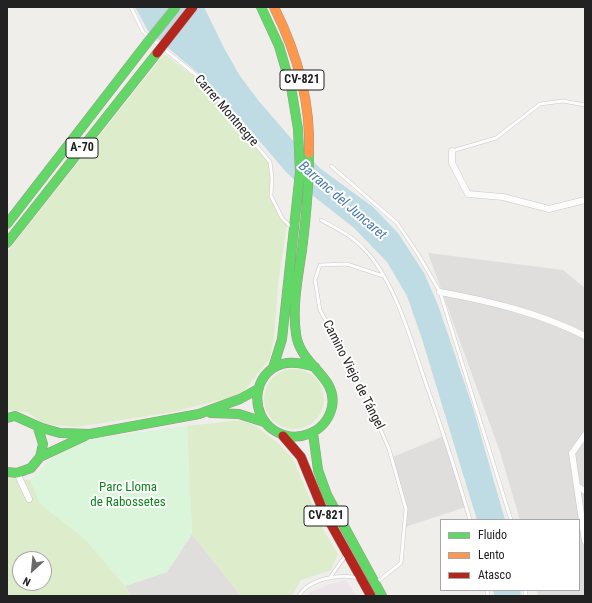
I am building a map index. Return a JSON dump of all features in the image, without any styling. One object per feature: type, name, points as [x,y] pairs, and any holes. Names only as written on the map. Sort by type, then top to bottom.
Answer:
[{"type":"main road","name":"A-70","points":[[7,224],[176,7]]},
{"type":"main road","name":"A-70","points":[[7,243],[193,7]]},
{"type":"main road","name":"CV-821","points":[[262,7],[277,39],[287,68],[296,112],[300,145],[300,172],[282,339],[273,368]]},
{"type":"main road","name":"CV-821","points":[[274,7],[286,30],[299,67],[308,104],[311,157],[295,324],[296,338],[302,354],[323,374],[329,384],[332,400],[328,417],[322,426],[313,433],[318,470],[327,495],[382,596]]},
{"type":"main road","name":"CV-821","points":[[7,418],[14,416],[38,428],[71,435],[90,434],[206,413],[237,401],[258,389],[261,381],[273,368],[283,363],[294,361],[304,362],[314,367]]},
{"type":"main road","points":[[258,389],[258,406],[264,422]]},
{"type":"main road","name":"CV-821","points":[[206,413],[239,414],[264,422],[283,436],[301,457],[322,508],[371,596]]},
{"type":"main road","points":[[38,428],[43,444],[40,457]]},
{"type":"main road","points":[[283,436],[293,437],[313,433]]},
{"type":"main road","name":"CV-821","points":[[17,473],[31,468],[40,457],[90,434]]},
{"type":"main road","points":[[7,472],[17,473]]},
{"type":"street","points":[[452,151],[452,163],[468,194],[504,197],[549,209],[585,200]]},
{"type":"street","points":[[440,292],[508,307],[568,327],[585,336]]},
{"type":"street","points":[[585,435],[572,453],[585,541]]},
{"type":"street","points":[[17,473],[29,499]]},
{"type":"street","points":[[577,486],[585,491]]},
{"type":"lane","name":"Carrer Montnegre","points":[[131,7],[143,32],[196,75],[224,106],[270,162],[272,178],[271,196],[282,218],[294,230]]},
{"type":"lane","points":[[452,151],[496,138],[540,104],[563,101],[585,105]]},
{"type":"lane","points":[[331,166],[396,223],[418,254],[440,292],[511,519]]},
{"type":"lane","points":[[321,220],[345,233],[364,249],[383,276],[404,319],[444,436],[470,519]]},
{"type":"lane","name":"Camino Viejo de Tángel","points":[[376,584],[401,563],[406,509],[389,449],[362,387],[320,310],[315,280],[320,266],[347,264],[383,276]]},
{"type":"lane","points":[[331,576],[347,553]]},
{"type":"lane","points":[[299,596],[302,590],[331,576],[350,576],[361,578]]},
{"type":"shaded area","points":[[428,253],[563,270],[585,288],[585,596],[538,596],[537,591],[580,591],[580,519],[520,519],[500,452]]},
{"type":"shaded area","points":[[444,436],[466,507],[405,527],[406,509],[390,458]]},
{"type":"shaded area","points":[[192,534],[241,596],[131,596],[125,586],[167,572]]},
{"type":"shaded area","points":[[346,580],[357,596],[308,596],[310,592],[330,584]]},
{"type":"green space","points":[[164,54],[195,77],[224,106],[270,162],[271,196],[282,218],[287,223],[278,285],[274,338],[270,358],[245,390],[236,396],[173,412],[76,427],[44,424],[27,412],[7,410],[7,252]]},
{"type":"green space","points":[[294,369],[311,374],[319,382],[324,399],[319,416],[311,424],[294,429],[277,424],[269,416],[264,399],[269,382],[277,374]]},
{"type":"green space","points":[[240,420],[256,426],[279,444],[293,459],[323,529],[338,554],[331,570],[301,580],[292,596],[241,596],[192,534],[187,426]]},
{"type":"green space","name":"Parc Lloma de Rabossetes","points":[[187,426],[192,534],[167,572],[125,586],[86,540],[40,504],[30,480],[54,456],[90,439]]},
{"type":"green space","points":[[7,478],[30,480],[41,504],[86,540],[125,586],[131,596],[7,596]]},
{"type":"water","name":"Barranc del Juncaret","points":[[135,7],[204,7],[224,48],[240,76],[258,100],[301,150],[321,169],[373,207],[398,233],[424,273],[438,305],[473,408],[505,519],[477,519],[422,339],[407,296],[387,262],[354,228],[302,187],[287,173],[232,109],[198,73],[148,31]]},
{"type":"water","points":[[493,591],[520,591],[521,596],[494,596]]},
{"type":"traffic: fast","points":[[147,43],[176,7]]},
{"type":"traffic: fast","points":[[261,7],[279,46],[291,87],[298,129],[300,172],[282,339],[273,368]]},
{"type":"traffic: fast","points":[[7,224],[147,43]]},
{"type":"traffic: fast","points":[[7,243],[157,53]]},
{"type":"traffic: fast","points":[[309,153],[307,202],[296,292],[295,324],[299,345],[304,355],[311,363],[318,371],[329,387],[332,396],[332,407],[324,424],[310,434],[292,436],[284,435],[275,431],[267,424],[261,415],[258,405],[260,385],[265,376],[272,369],[286,363],[299,363],[307,365],[311,366],[315,367]]},
{"type":"traffic: fast","points":[[7,418],[15,416],[42,428],[60,433],[90,434],[199,414],[240,399],[258,389]]},
{"type":"traffic: fast","points":[[211,413],[239,414],[264,422]]},
{"type":"traffic: fast","points":[[38,428],[43,444],[40,457]]},
{"type":"traffic: fast","points":[[313,433],[318,470],[327,495],[382,596]]},
{"type":"traffic: fast","points":[[7,472],[17,473],[31,468],[40,457],[85,436]]},
{"type":"traffic: slow","points":[[274,7],[296,60],[301,78],[308,115],[309,153]]},
{"type":"traffic: jam","points":[[157,53],[193,7]]},
{"type":"traffic: jam","points":[[283,436],[301,457],[322,508],[371,596]]}]
